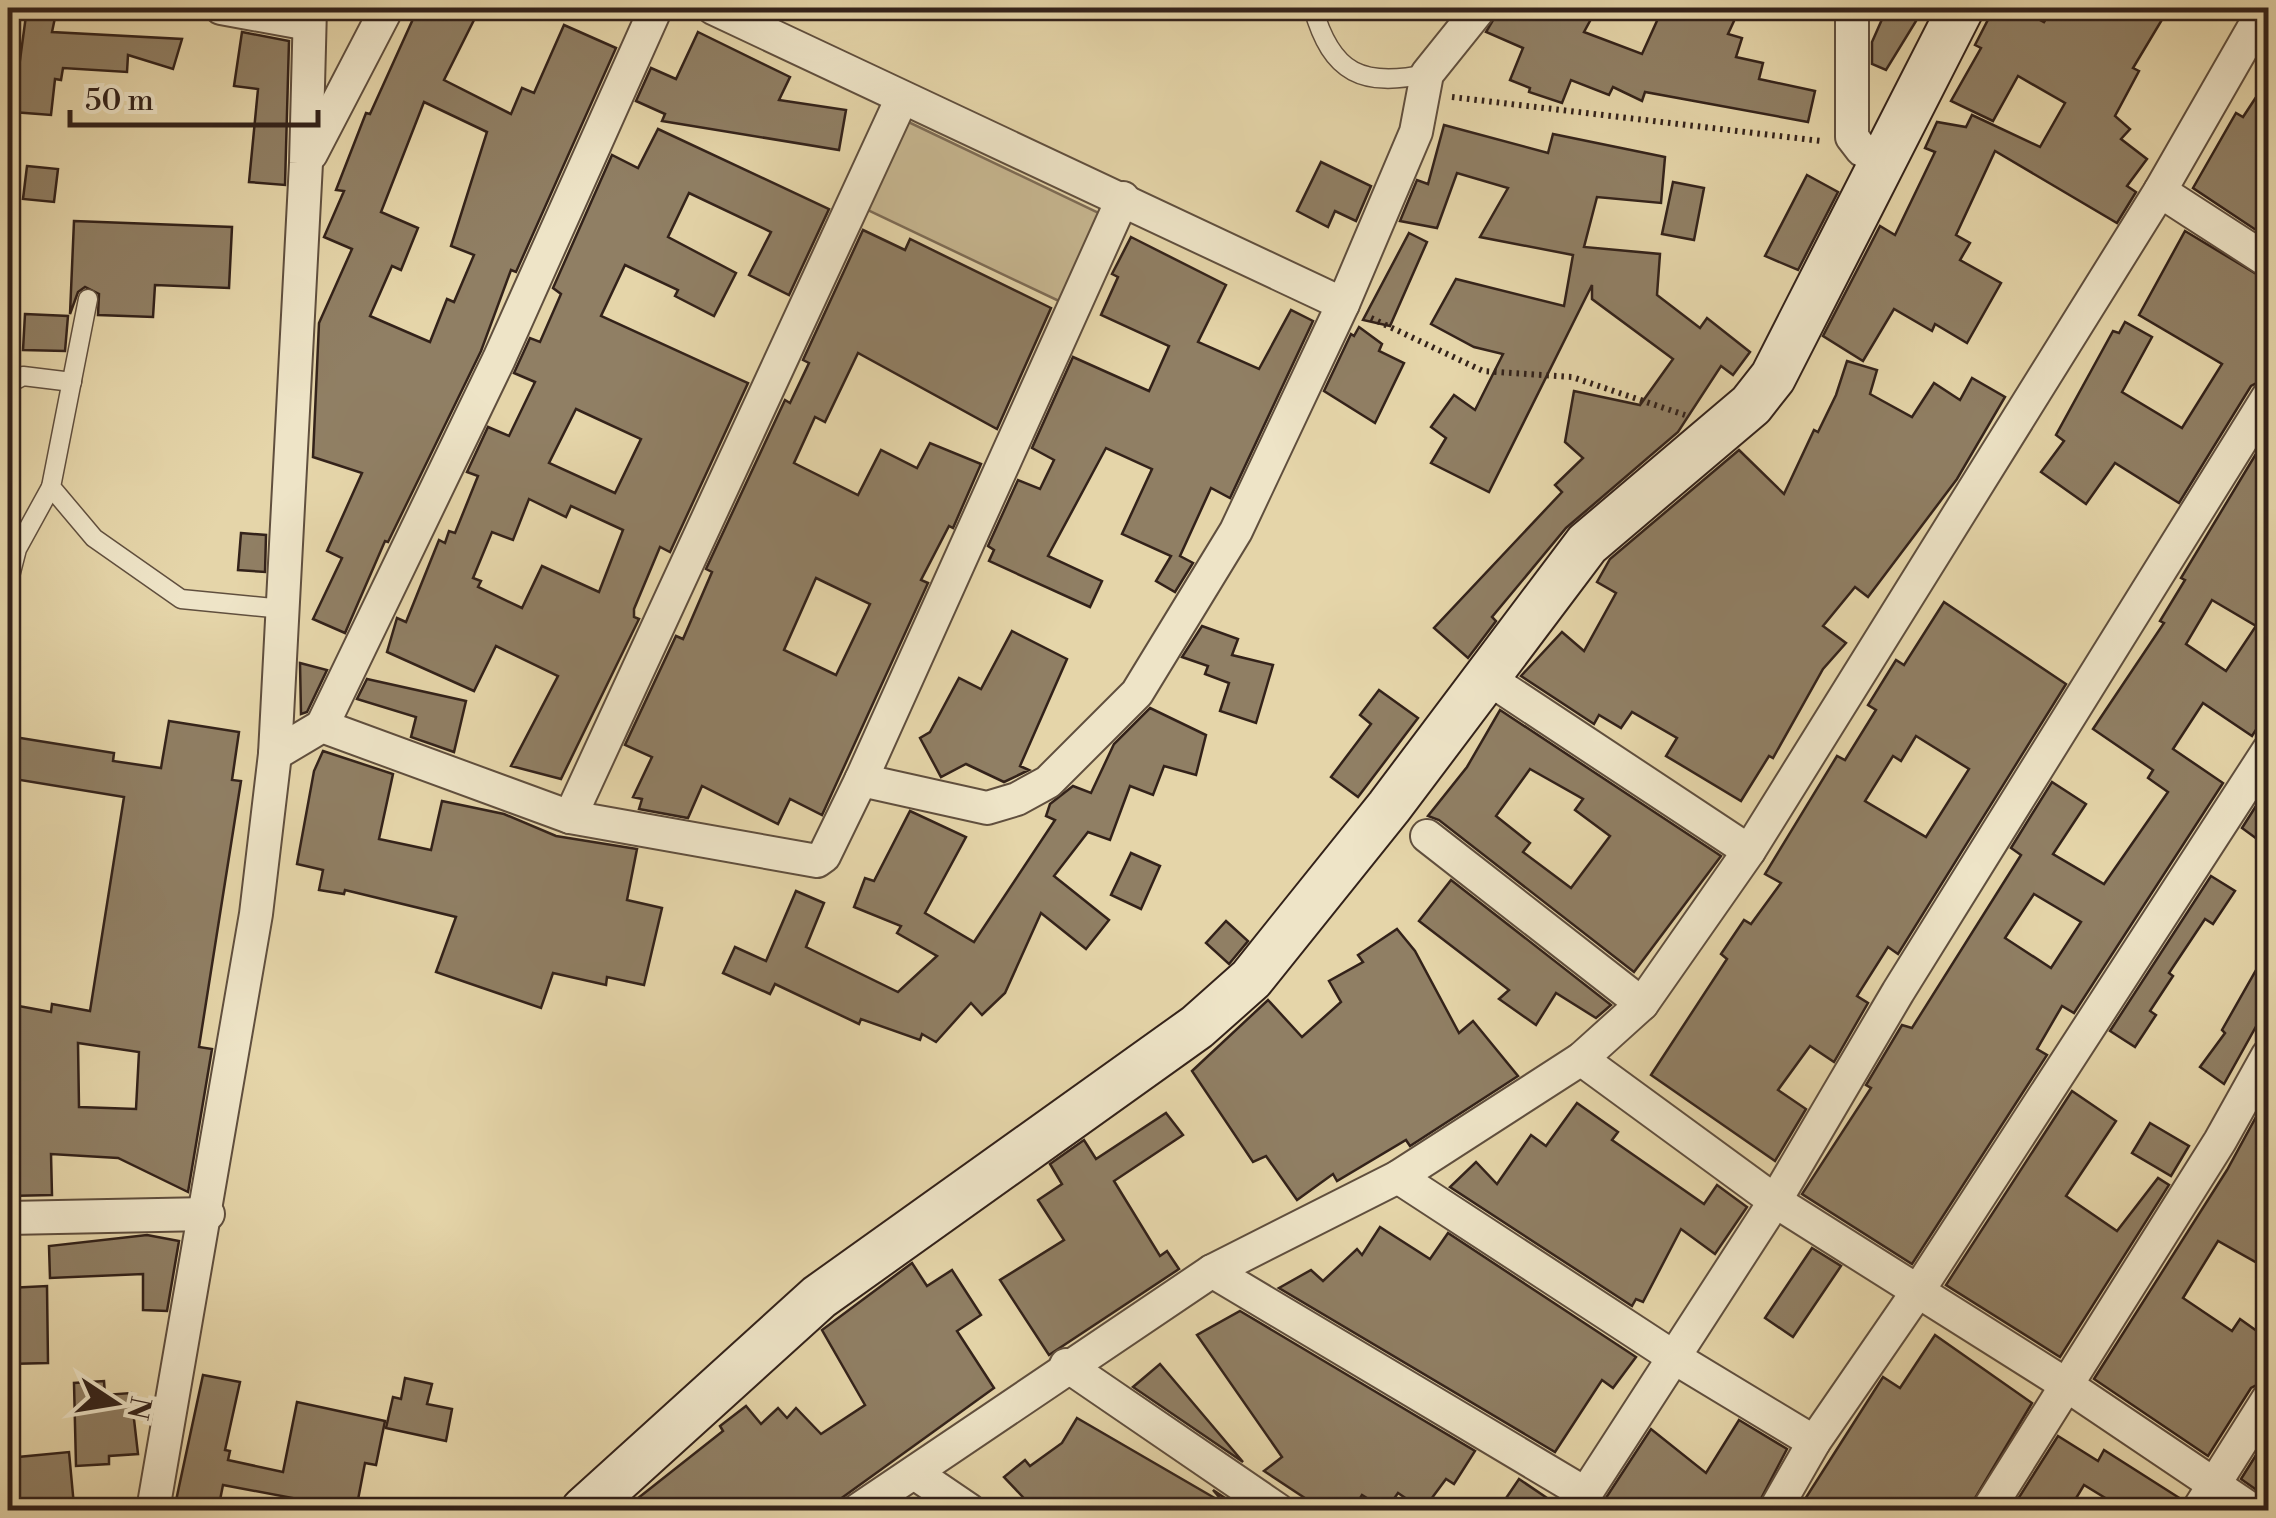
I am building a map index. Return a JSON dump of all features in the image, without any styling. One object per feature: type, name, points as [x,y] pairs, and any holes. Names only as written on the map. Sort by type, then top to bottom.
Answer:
[{"type":"street","points":[[153,1510],[208,1214],[256,914],[275,754],[306,162],[309,16],[221,8]]},
{"type":"street","points":[[306,162],[387,8]]},
{"type":"street","points":[[275,754],[322,726],[499,359],[656,8]]},
{"type":"street","points":[[712,8],[1343,304]]},
{"type":"street","points":[[861,780],[987,808],[1017,800],[1048,782],[1137,693],[1236,531],[1388,206],[1426,84],[1480,8]]},
{"type":"street","points":[[1852,8],[1850,126],[1871,152]]},
{"type":"street","points":[[584,1510],[820,1297],[1228,1002],[1389,807],[1587,544],[1751,406],[1772,377],[1871,152],[1961,8]]},
{"type":"street","points":[[858,1510],[1212,1271],[1398,1177],[1581,1059],[1642,1004],[1749,851],[2160,191],[2265,8]]},
{"type":"street","points":[[570,817],[902,98]]},
{"type":"street","points":[[2160,191],[2268,260]]},
{"type":"street","points":[[322,726],[570,817],[817,860],[824,856],[1123,198]]},
{"type":"street","points":[[1212,1271],[1580,1502],[1775,1201],[1898,992],[2268,398]]},
{"type":"street","points":[[1486,677],[1749,851]]},
{"type":"street","points":[[1775,1510],[1814,1442],[1918,1291],[2268,751]]},
{"type":"street","points":[[1427,836],[1642,1004]]},
{"type":"street","points":[[1988,1510],[2220,1141],[2268,1055]]},
{"type":"street","points":[[1581,1059],[1775,1201],[2065,1384],[2206,1498],[2252,1510]]},
{"type":"street","points":[[1398,1177],[1675,1358],[1814,1442]]},
{"type":"street","points":[[8,1218],[208,1214]]},
{"type":"street","points":[[1066,1366],[1278,1510]]},
{"type":"street","points":[[2206,1498],[2268,1399]]},
{"type":"street","points":[[916,1474],[969,1510]]},
{"type":"lane","points":[[1313,8],[1318,28],[1338,58],[1360,76],[1426,84]]},
{"type":"lane","points":[[8,584],[16,549],[52,487],[88,298]]},
{"type":"lane","points":[[8,384],[23,376],[72,382]]},
{"type":"lane","points":[[52,487],[94,538],[181,600],[283,609]]},
{"type":"path","points":[[1426,84],[1871,152]]},
{"type":"path","points":[[1343,304],[1482,371],[1572,377],[1725,428]]},
{"type":"shaded area","points":[[898,117],[1101,214],[1059,301],[857,205]]},
{"type":"building","points":[[27,8],[57,8],[52,32],[182,39],[173,69],[128,55],[127,72],[63,68],[61,80],[55,79],[51,115],[13,112]]},
{"type":"building","points":[[418,8],[480,8],[444,80],[511,114],[522,88],[534,93],[564,25],[616,48],[516,272],[511,270],[481,351],[388,542],[385,541],[345,633],[313,619],[342,558],[327,551],[362,473],[313,457],[319,323],[352,249],[324,237],[344,191],[336,190],[366,113],[370,114]],"holes":[[[424,102],[487,132],[451,246],[474,255],[454,302],[447,299],[430,342],[370,316],[392,266],[401,270],[418,228],[381,212]]]},
{"type":"building","points":[[1500,8],[1597,8],[1584,32],[1642,54],[1661,12],[1670,16],[1674,8],[1740,8],[1728,34],[1742,38],[1736,57],[1763,63],[1759,79],[1815,91],[1808,122],[1645,92],[1642,101],[1613,87],[1609,95],[1571,80],[1562,103],[1529,92],[1530,88],[1510,80],[1523,48],[1486,32]]},
{"type":"building","points":[[1887,8],[1924,8],[1886,70],[1872,64],[1872,42]]},
{"type":"building","points":[[1994,8],[2017,8],[2044,22],[2053,8],[2169,8],[2133,68],[2139,71],[2115,116],[2130,129],[2121,139],[2147,159],[2127,186],[2136,192],[2117,223],[1995,151],[1956,235],[1970,243],[1960,260],[2001,283],[1967,343],[1935,324],[1932,331],[1894,309],[1863,361],[1823,336],[1880,226],[1895,235],[1935,152],[1925,148],[1937,122],[1966,127],[1972,115],[2040,147],[2065,103],[2018,76],[1993,121],[1951,101],[1981,48],[1975,45]]},
{"type":"building","points":[[242,32],[289,41],[285,185],[249,182],[258,89],[234,86]]},
{"type":"building","points":[[698,32],[790,77],[779,100],[846,110],[839,150],[662,121],[665,114],[636,101],[651,68],[676,79]]},
{"type":"building","points":[[2268,79],[2268,238],[2193,188],[2236,113],[2243,117]]},
{"type":"building","points":[[1444,125],[1548,153],[1553,134],[1665,157],[1661,203],[1597,197],[1584,247],[1660,254],[1657,295],[1700,328],[1707,318],[1750,352],[1733,375],[1721,366],[1678,432],[1566,528],[1492,617],[1496,621],[1468,658],[1434,628],[1562,492],[1555,485],[1583,458],[1565,442],[1574,391],[1640,405],[1673,359],[1592,299],[1592,285],[1489,492],[1431,463],[1446,438],[1431,427],[1454,395],[1475,410],[1503,354],[1474,347],[1431,324],[1456,279],[1564,306],[1573,255],[1480,237],[1508,188],[1457,173],[1437,228],[1400,221],[1417,180],[1428,184]]},
{"type":"building","points":[[658,129],[829,209],[789,295],[749,275],[771,232],[689,193],[668,237],[736,273],[714,316],[675,296],[678,290],[625,265],[601,316],[748,383],[670,552],[660,547],[634,609],[634,617],[639,619],[561,779],[511,766],[558,676],[496,646],[474,691],[387,652],[397,618],[406,622],[439,540],[445,543],[449,531],[455,533],[478,476],[467,472],[488,427],[509,436],[535,382],[514,373],[530,338],[540,342],[561,294],[553,288],[612,155],[638,168]],"holes":[[[576,409],[641,439],[615,493],[549,463]],[[529,499],[566,517],[571,506],[623,530],[599,592],[542,566],[522,608],[478,587],[481,581],[473,578],[492,532],[513,540]]]},
{"type":"building","points":[[1321,162],[1371,186],[1356,221],[1335,211],[1328,227],[1297,211]]},
{"type":"building","points":[[27,166],[58,169],[54,202],[23,199]]},
{"type":"building","points":[[1807,175],[1838,192],[1798,270],[1765,256]]},
{"type":"building","points":[[1673,182],[1704,188],[1694,240],[1662,234]]},
{"type":"building","points":[[74,221],[232,227],[229,288],[155,285],[153,317],[98,315],[99,294],[85,287],[78,292],[70,314]]},
{"type":"building","points":[[863,230],[905,250],[910,239],[1051,308],[997,429],[858,353],[825,422],[815,417],[794,463],[858,495],[881,450],[917,468],[930,443],[981,464],[953,528],[949,526],[921,580],[928,583],[822,815],[790,799],[778,824],[702,786],[688,818],[639,809],[642,799],[633,797],[652,757],[625,745],[676,636],[683,639],[712,572],[706,569],[785,400],[790,403],[809,363],[803,360]],"holes":[[[816,578],[870,604],[836,675],[784,650]]]},
{"type":"building","points":[[2185,231],[2268,281],[2268,377],[2251,386],[2179,503],[2115,463],[2086,504],[2041,472],[2064,441],[2056,435],[2113,331],[2119,333],[2125,322],[2152,337],[2122,392],[2182,428],[2222,364],[2139,315]]},
{"type":"building","points":[[1409,233],[1427,242],[1390,326],[1363,320]]},
{"type":"building","points":[[1131,237],[1226,285],[1198,342],[1259,369],[1291,310],[1313,321],[1230,498],[1211,488],[1180,556],[1193,563],[1175,592],[1156,581],[1171,556],[1122,534],[1152,469],[1106,448],[1048,556],[1102,581],[1090,607],[989,561],[994,550],[988,546],[1018,480],[1040,489],[1054,460],[1032,448],[1073,357],[1149,391],[1169,346],[1101,315],[1118,277],[1112,274]]},
{"type":"building","points":[[25,314],[68,316],[65,351],[23,350]]},
{"type":"building","points":[[1359,327],[1382,344],[1379,351],[1404,363],[1375,423],[1324,391],[1351,334],[1354,336]]},
{"type":"building","points":[[1847,361],[1877,370],[1870,394],[1912,417],[1934,383],[1960,400],[1972,378],[2005,397],[1957,479],[1868,597],[1855,587],[1823,626],[1846,643],[1823,669],[1773,758],[1769,756],[1741,801],[1666,756],[1677,738],[1632,712],[1621,728],[1599,715],[1594,724],[1521,676],[1562,632],[1584,651],[1616,593],[1597,582],[1610,559],[1739,450],[1784,494],[1814,430],[1818,432],[1836,395]]},
{"type":"building","points":[[2268,434],[2268,711],[2252,736],[2203,703],[2173,749],[2223,783],[2074,1013],[2062,1006],[2037,1049],[2047,1055],[1912,1264],[1802,1194],[1871,1088],[1866,1085],[1902,1025],[1912,1028],[2021,855],[2011,848],[2052,782],[2086,804],[2053,854],[2104,884],[2168,792],[2148,778],[2153,770],[2093,729],[2164,623],[2160,621],[2185,580],[2181,578]],"holes":[[[2212,600],[2256,626],[2226,671],[2186,644]],[[2034,894],[2081,922],[2051,968],[2005,938]]]},
{"type":"building","points":[[241,533],[266,535],[265,572],[238,570]]},
{"type":"building","points":[[1944,602],[2066,684],[1898,954],[1888,947],[1857,996],[1868,1003],[1834,1062],[1810,1046],[1778,1090],[1806,1109],[1775,1161],[1651,1075],[1727,959],[1721,954],[1744,920],[1751,924],[1781,883],[1765,874],[1837,756],[1845,760],[1876,710],[1868,705],[1896,660],[1904,665]],"holes":[[[1916,736],[1969,769],[1926,837],[1865,801],[1893,756],[1901,761]]]},
{"type":"building","points":[[1202,626],[1238,639],[1232,655],[1273,665],[1256,723],[1220,711],[1229,683],[1205,674],[1208,666],[1182,657]]},
{"type":"building","points":[[1012,631],[1067,659],[1020,766],[1029,770],[1004,782],[966,764],[941,777],[920,738],[930,732],[959,678],[981,689]]},
{"type":"building","points":[[300,663],[327,670],[307,712],[301,714]]},
{"type":"building","points":[[367,679],[466,701],[454,752],[411,737],[416,717],[357,699]]},
{"type":"building","points":[[1379,690],[1418,718],[1358,797],[1331,777],[1371,724],[1360,715]]},
{"type":"building","points":[[1150,708],[1206,735],[1196,775],[1164,766],[1153,795],[1130,786],[1110,840],[1088,832],[1054,876],[1109,920],[1086,949],[1041,913],[1005,993],[982,1015],[971,1003],[936,1042],[922,1034],[920,1040],[861,1019],[859,1024],[775,984],[770,994],[723,973],[735,947],[766,961],[796,891],[824,903],[806,947],[898,992],[937,956],[897,933],[901,926],[854,907],[865,878],[874,881],[910,811],[966,837],[925,913],[974,942],[1055,820],[1046,816],[1050,804],[1073,786],[1091,793],[1114,744]]},
{"type":"building","points":[[1500,710],[1721,856],[1634,972],[1439,820],[1428,816],[1467,767]],"holes":[[[1530,769],[1583,799],[1575,810],[1610,836],[1571,888],[1523,852],[1530,843],[1496,816]]]},
{"type":"building","points":[[169,721],[239,732],[232,780],[241,781],[199,1047],[212,1049],[188,1192],[118,1158],[51,1154],[52,1195],[8,1196],[8,1004],[51,1012],[52,1004],[90,1011],[124,797],[8,778],[8,736],[114,753],[113,761],[161,768]],"holes":[[[78,1043],[139,1052],[136,1109],[79,1107]]]},
{"type":"building","points":[[323,751],[393,774],[379,839],[431,850],[442,801],[504,814],[556,836],[637,849],[627,900],[662,908],[644,985],[607,977],[606,985],[553,973],[541,1008],[436,972],[456,917],[345,890],[344,894],[319,890],[323,870],[297,864],[314,771]]},
{"type":"building","points":[[2268,787],[2268,847],[2242,828]]},
{"type":"building","points":[[1131,853],[1160,866],[1141,909],[1111,895]]},
{"type":"building","points":[[2211,876],[2235,891],[2213,924],[2205,919],[2169,973],[2173,976],[2150,1011],[2156,1015],[2135,1047],[2110,1031]]},
{"type":"building","points":[[1451,880],[1611,1005],[1596,1018],[1556,993],[1536,1025],[1499,999],[1509,990],[1419,921]]},
{"type":"building","points":[[1226,921],[1248,941],[1229,964],[1206,943]]},
{"type":"building","points":[[1397,929],[1415,951],[1459,1033],[1473,1021],[1518,1076],[1410,1146],[1406,1140],[1337,1181],[1333,1174],[1297,1200],[1266,1156],[1253,1162],[1192,1071],[1268,1000],[1302,1037],[1341,1002],[1329,981],[1363,962],[1358,955]]},
{"type":"building","points":[[2268,949],[2268,1005],[2224,1084],[2200,1067],[2225,1033],[2222,1030]]},
{"type":"building","points":[[2072,1091],[2116,1121],[2066,1196],[2117,1231],[2158,1178],[2169,1185],[2060,1357],[1946,1285]]},
{"type":"building","points":[[2268,1095],[2268,1212],[2257,1232],[2268,1238],[2268,1269],[2218,1241],[2183,1298],[2232,1331],[2240,1319],[2268,1339],[2268,1379],[2251,1388],[2208,1456],[2094,1379],[2227,1170]]},
{"type":"building","points":[[1577,1103],[1618,1132],[1612,1140],[1704,1204],[1717,1185],[1747,1207],[1715,1254],[1681,1229],[1643,1302],[1636,1299],[1632,1306],[1450,1187],[1476,1162],[1497,1184],[1531,1135],[1546,1146]]},
{"type":"building","points":[[1166,1113],[1183,1135],[1114,1181],[1160,1256],[1167,1251],[1179,1269],[1049,1355],[1000,1280],[1064,1240],[1038,1200],[1062,1184],[1050,1164],[1084,1140],[1096,1159]]},
{"type":"building","points":[[2150,1123],[2189,1146],[2171,1176],[2132,1153]]},
{"type":"building","points":[[1380,1227],[1430,1259],[1448,1233],[1636,1357],[1613,1388],[1602,1380],[1555,1452],[1279,1288],[1311,1270],[1323,1281],[1357,1249],[1362,1255]]},
{"type":"building","points":[[147,1235],[179,1241],[167,1311],[143,1310],[143,1274],[50,1278],[49,1246]]},
{"type":"building","points":[[1812,1248],[1841,1266],[1793,1337],[1765,1318]]},
{"type":"building","points":[[912,1263],[927,1286],[952,1270],[981,1315],[957,1331],[994,1388],[825,1510],[623,1510],[723,1431],[720,1426],[746,1406],[761,1424],[778,1408],[787,1418],[796,1408],[821,1434],[865,1405],[822,1330]]},
{"type":"building","points":[[47,1286],[48,1363],[8,1364],[8,1288]]},
{"type":"building","points":[[1240,1311],[1475,1451],[1454,1484],[1446,1479],[1423,1510],[1398,1493],[1386,1510],[1362,1495],[1353,1510],[1323,1510],[1264,1471],[1282,1457],[1197,1335]]},
{"type":"building","points":[[1935,1335],[2032,1403],[1968,1510],[1798,1510],[1883,1377],[1900,1388]]},
{"type":"building","points":[[1160,1364],[1243,1462],[1133,1387]]},
{"type":"building","points":[[203,1375],[240,1382],[225,1450],[230,1451],[228,1460],[283,1472],[297,1402],[385,1421],[376,1465],[365,1463],[356,1510],[223,1485],[218,1510],[174,1510]]},
{"type":"building","points":[[405,1378],[432,1384],[427,1404],[452,1409],[446,1441],[386,1428],[393,1397],[401,1399]]},
{"type":"building","points":[[104,1381],[105,1395],[131,1393],[138,1454],[109,1456],[109,1464],[76,1466],[74,1383]]},
{"type":"building","points":[[1077,1418],[1225,1504],[1213,1490],[1243,1510],[1035,1510],[1004,1477],[1025,1460],[1030,1466],[1062,1443]]},
{"type":"building","points":[[1739,1420],[1787,1449],[1755,1510],[1598,1510],[1651,1429],[1706,1473]]},
{"type":"building","points":[[2058,1436],[2098,1461],[2104,1450],[2181,1499],[2178,1510],[2125,1510],[2084,1485],[2069,1510],[2011,1510]]},
{"type":"building","points":[[2268,1436],[2268,1498],[2241,1479]]},
{"type":"building","points":[[69,1452],[74,1506],[8,1504],[8,1458]]},
{"type":"building","points":[[1519,1479],[1556,1504],[1555,1510],[1498,1510]]}]
